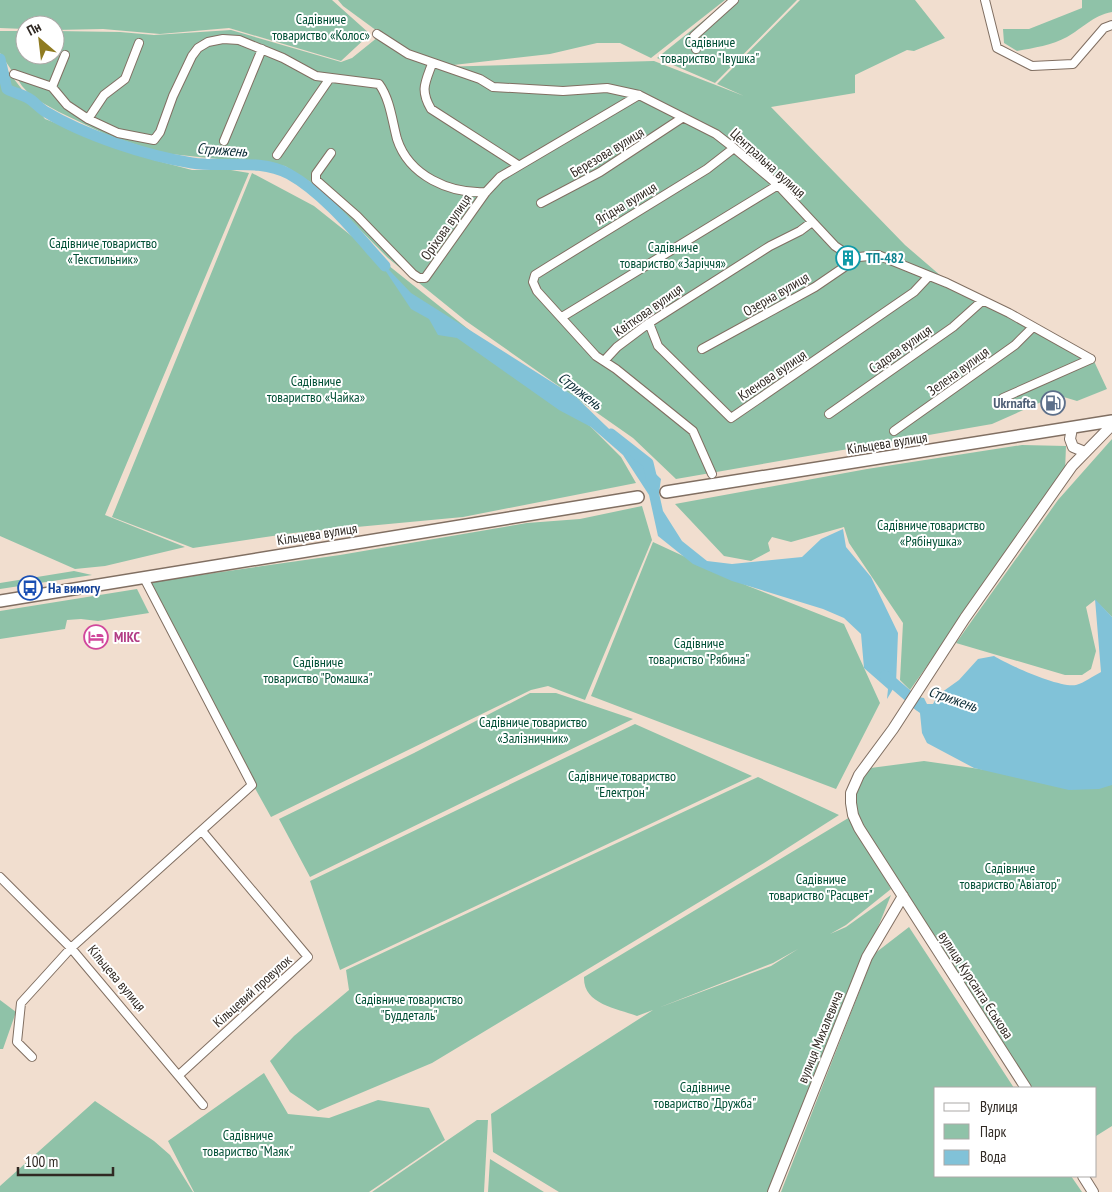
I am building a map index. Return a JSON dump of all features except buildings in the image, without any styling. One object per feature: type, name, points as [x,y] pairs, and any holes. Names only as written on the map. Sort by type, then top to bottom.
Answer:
[{"type":"main road","name":"Кільцева вулиця","points":[[666,492],[1112,421]]},
{"type":"main road","name":"Кільцева вулиця","points":[[0,601],[638,497]]},
{"type":"street","points":[[696,49],[694,36],[734,0]]},
{"type":"street","points":[[985,0],[997,48],[1032,66],[1073,64],[1104,28],[1112,25]]},
{"type":"street","name":"Центральна вулиця","points":[[377,34],[408,54],[432,64],[480,79],[493,87],[563,91],[607,88],[639,95],[716,134],[778,185],[835,246],[844,252],[859,256],[878,255],[929,276],[1033,327],[1091,359],[1002,398]]},
{"type":"street","points":[[14,74],[52,87],[67,105],[88,119],[118,134],[154,140],[160,132],[173,96],[198,48],[208,42],[223,39],[239,40],[262,49],[316,76],[379,84],[386,96],[398,141],[405,155],[431,181],[470,193],[486,192]]},
{"type":"street","points":[[88,119],[104,94],[125,79],[139,43]]},
{"type":"street","points":[[224,140],[262,49]]},
{"type":"street","points":[[432,64],[424,90],[424,97],[431,109],[518,165]]},
{"type":"street","points":[[52,87],[61,65]]},
{"type":"street","points":[[277,155],[330,78]]},
{"type":"street","name":"Оріхова вулиця","points":[[330,154],[316,174],[316,180],[357,216],[419,278],[425,278],[486,192],[500,177],[639,95]]},
{"type":"street","name":"Березова вулиця","points":[[542,203],[600,172],[682,118]]},
{"type":"street","name":"Ягідна вулиця","points":[[562,317],[547,304],[537,291],[534,282],[535,276],[707,169],[734,148]]},
{"type":"street","points":[[712,474],[693,431],[604,360],[596,356],[562,317],[778,185]]},
{"type":"street","name":"Квіткова вулиця","points":[[604,360],[648,323],[770,246],[800,231],[812,222]]},
{"type":"street","name":"Озерна вулиця","points":[[702,349],[815,286],[859,256]]},
{"type":"street","name":"Кленова вулиця","points":[[648,323],[658,346],[731,418],[892,308],[914,292],[929,276]]},
{"type":"street","name":"Садова вулиця","points":[[829,414],[945,332],[982,301]]},
{"type":"street","name":"Зелена вулиця","points":[[894,432],[1015,344],[1033,327]]},
{"type":"street","name":"вулиця Курсанта Єськова","points":[[1025,1087],[853,815],[851,793],[859,775],[1072,466],[1112,425]]},
{"type":"street","points":[[1072,428],[1070,439],[1073,447],[1072,466]]},
{"type":"street","points":[[1073,447],[1085,452]]},
{"type":"street","points":[[32,1057],[17,1042],[21,1003],[71,948],[252,786],[144,578]]},
{"type":"street","name":"Кільцевий провулок","points":[[179,1075],[308,957],[202,831]]},
{"type":"street","name":"Кільцева вулиця","points":[[0,877],[71,948],[203,1105]]},
{"type":"street","name":"вулиця Михалевича","points":[[772,1192],[867,957],[903,896]]},
{"type":"street","points":[[1084,1177],[1093,1192]]},
{"type":"green space","name":"Садівниче товариство «Колос»","points":[[0,0],[332,0],[370,34],[341,61],[229,28],[160,34],[103,29],[65,30],[65,15],[15,15],[15,29],[0,28]]},
{"type":"green space","name":"Садівниче товариство «Заріччя»","points":[[338,0],[725,0],[651,58],[620,43],[597,43],[550,54],[436,67],[654,61],[744,96],[717,84],[800,0],[915,0],[945,38],[914,51],[907,50],[855,75],[855,93],[771,107],[905,245],[948,282],[1093,359],[1107,389],[1077,401],[1057,395],[992,424],[676,479],[633,438],[466,321],[388,258],[318,187],[285,166],[161,153],[107,135],[32,97],[22,86],[0,53],[0,31],[15,31],[15,65],[65,65],[65,31],[120,32],[154,35],[231,30],[341,62],[352,58],[378,37],[418,61],[343,6]]},
{"type":"green space","name":"Садівниче товариство \"Івушка\"","points":[[729,0],[797,0],[715,83],[657,58]]},
{"type":"green space","points":[[1082,0],[1112,0],[1112,12],[1099,16],[1067,37],[1049,44],[1017,51],[1004,43],[1003,29],[1029,29],[1082,8]]},
{"type":"green space","name":"Садівниче товариство «Текстильник»","points":[[0,61],[45,119],[154,160],[192,170],[231,170],[249,173],[105,515],[185,547],[105,566],[75,569],[0,536]]},
{"type":"green space","name":"Садівниче товариство «Чайка»","points":[[252,173],[314,206],[591,427],[621,457],[636,483],[463,517],[293,533],[193,548],[112,517]]},
{"type":"green space","points":[[1112,439],[1112,617],[1095,600],[1086,607],[1096,651],[1091,669],[1082,675],[1065,675],[956,643],[1058,500]]},
{"type":"green space","name":"Садівниче товариство «Рябінушка»","points":[[1022,445],[1066,446],[1065,471],[910,690],[900,680],[903,623],[849,543],[844,527],[791,542],[772,537],[768,543],[770,551],[751,561],[724,556],[675,504],[867,469]]},
{"type":"green space","name":"Садівниче товариство \"Ромашка\"","points":[[642,506],[652,540],[585,700],[548,686],[531,690],[271,817],[209,706],[145,583],[340,555],[527,523],[580,519]]},
{"type":"green space","name":"Садівниче товариство \"Рябина\"","points":[[653,542],[748,586],[844,624],[880,703],[836,789],[591,696]]},
{"type":"green space","points":[[74,571],[92,575],[0,589],[0,583]]},
{"type":"green space","points":[[137,589],[149,613],[98,621],[67,620],[65,629],[0,639],[0,611]]},
{"type":"green space","name":"Садівниче товариство «Залізничник»","points":[[530,693],[556,693],[633,719],[310,877],[279,819],[414,753]]},
{"type":"green space","name":"Садівниче товариство \"Електрон\"","points":[[635,724],[752,776],[340,970],[310,881]]},
{"type":"green space","name":"Садівниче товариство \"Авіатор\"","points":[[924,761],[1063,781],[1112,774],[1112,1126],[1097,1135],[1097,1087],[1025,1087],[853,815],[859,775],[863,769]]},
{"type":"green space","name":"Садівниче товариство \"Буддеталь\"","points":[[758,777],[839,815],[764,863],[432,1063],[318,1111],[290,1092],[270,1061],[294,1036],[349,990],[346,970]]},
{"type":"green space","name":"Садівниче товариство \"Дружба\"","points":[[850,817],[891,889],[846,925],[830,934],[846,927],[891,895],[771,1192],[559,1192],[493,1152],[491,1114],[653,1010],[637,1016],[602,1004],[589,993],[585,986],[584,977]],"holes":[[[798,949],[771,966],[658,1008],[773,963]]]},
{"type":"green space","points":[[909,927],[1013,1087],[934,1087],[934,1177],[1072,1177],[1082,1192],[781,1192],[874,954]]},
{"type":"green space","points":[[0,1000],[16,1012],[3,1049],[0,1049]]},
{"type":"green space","name":"Садівниче товариство \"Маяк\"","points":[[264,1073],[288,1114],[329,1118],[378,1100],[429,1108],[445,1140],[369,1192],[194,1192],[168,1141]]},
{"type":"green space","points":[[95,1101],[154,1141],[170,1155],[193,1192],[0,1192],[0,1186]]},
{"type":"green space","points":[[477,1120],[488,1120],[484,1192],[372,1192]]},
{"type":"green space","points":[[490,1159],[544,1192],[488,1192]]},
{"type":"water","points":[[375,255],[411,293],[577,398],[661,479],[659,493],[663,511],[682,541],[707,561],[732,564],[802,557],[821,539],[843,529],[846,547],[871,577],[898,633],[896,684],[887,699],[888,689],[864,668],[861,634],[844,618],[823,609],[732,581],[693,564],[658,536],[649,495],[623,455],[591,427],[559,410],[457,338],[438,335],[429,319],[411,309]]},
{"type":"water","points":[[1095,599],[1112,617],[1112,785],[1099,789],[1069,790],[974,768],[927,743],[922,733],[920,713],[912,707],[919,697],[924,698],[927,704],[933,704],[938,695],[959,680],[978,659],[994,656],[1034,675],[1068,685],[1079,684],[1101,672]]},
{"type":"waterway","name":"Стрижень","points":[[0,59],[7,89],[28,98],[61,121],[116,144],[174,160],[204,164],[266,166],[289,174],[302,182],[328,204],[385,266]]},
{"type":"waterway","name":"Стрижень","points":[[611,434],[648,463],[653,484]]},
{"type":"waterway","name":"Стрижень","points":[[885,676],[920,706]]},
{"type":"place","name":"ТП-482","points":[[848,258]]},
{"type":"place","name":"Ukrnafta","points":[[1053,403]]},
{"type":"place","name":"На вимогу","points":[[30,588]]},
{"type":"place","name":"МІКС","points":[[96,637]]},
{"type":"park label","name":"Садівниче товариство \"Расцвет\"","points":[[821,888]]}]
